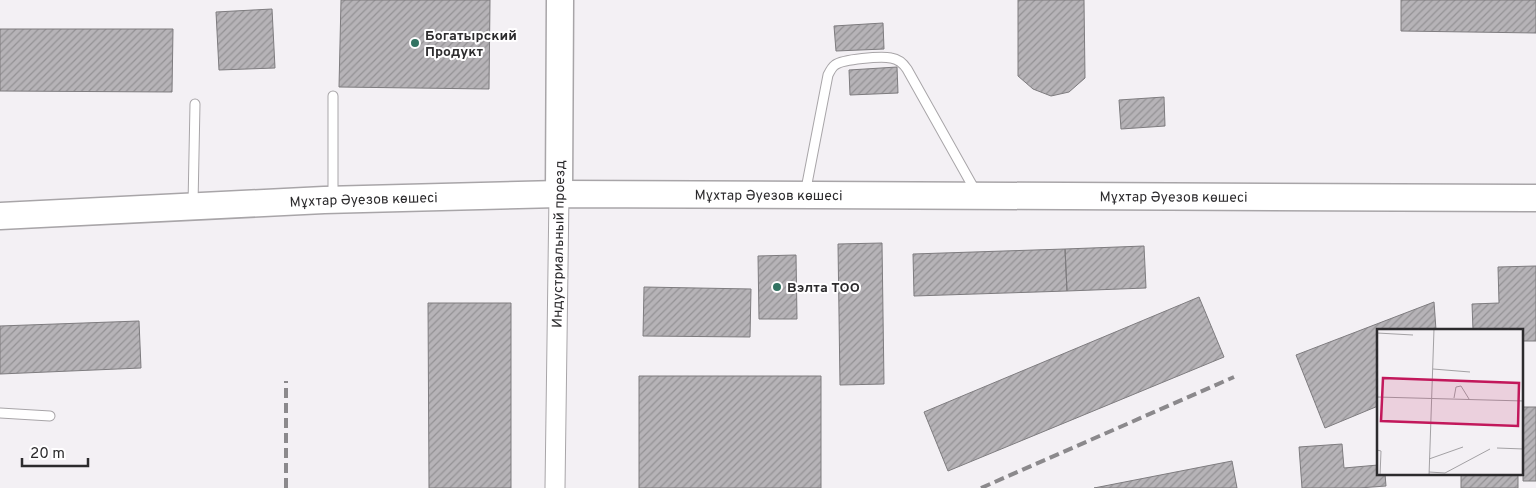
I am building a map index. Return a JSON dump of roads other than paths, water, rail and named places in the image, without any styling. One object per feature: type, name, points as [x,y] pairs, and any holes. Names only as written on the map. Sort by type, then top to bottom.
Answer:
[{"type":"street","name":"Индустриальный проезд","points":[[555,488],[560,0]]},
{"type":"street","name":"Мұхтар Әуезов көшесі","points":[[0,216],[333,200],[559,194],[1536,198]]},
{"type":"lane","points":[[804,194],[828,75],[834,65],[845,61],[890,58],[900,61],[907,69],[979,196]]},
{"type":"lane","points":[[333,96],[333,200]]},
{"type":"lane","points":[[193,207],[195,104]]},
{"type":"lane","points":[[0,413],[50,416]]},
{"type":"railway","points":[[981,488],[1234,377]]},
{"type":"railway","points":[[286,381],[286,488]]},
{"type":"place","name":"Богатырский Продукт","points":[[415,43]]},
{"type":"place","name":"Вэлта ТОО","points":[[777,287]]}]
